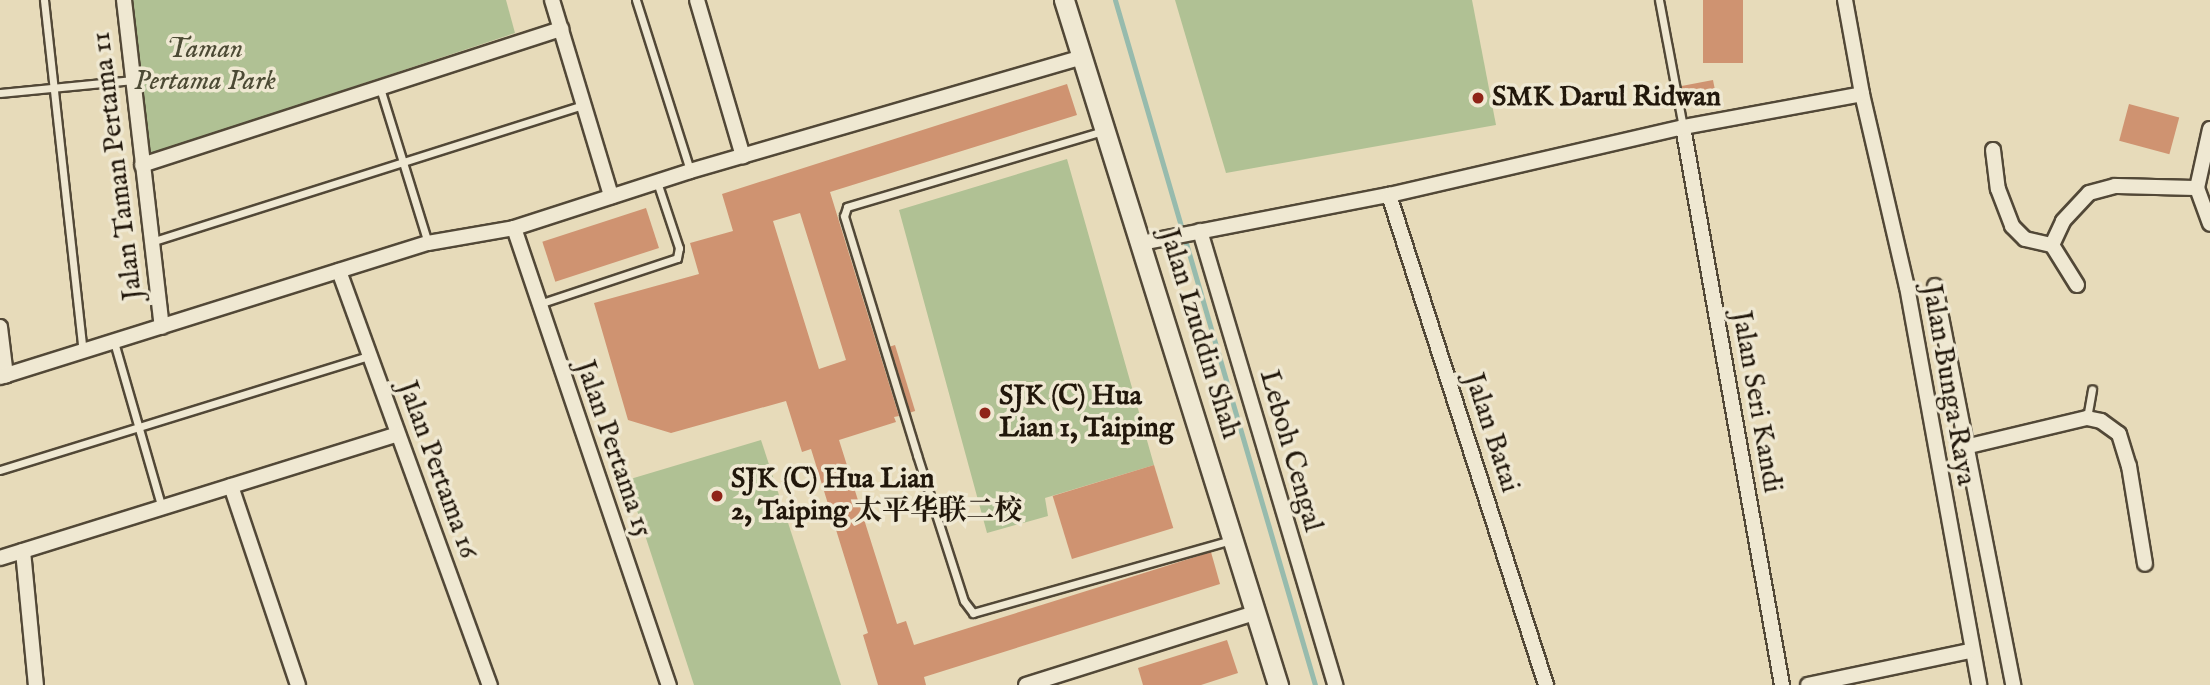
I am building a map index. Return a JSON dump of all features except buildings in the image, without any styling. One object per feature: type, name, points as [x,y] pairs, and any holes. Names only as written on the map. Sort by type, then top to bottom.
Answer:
[{"type":"main road","name":"Jalan Izuddin Shah","points":[[1063,0],[1107,130],[1278,685]]},
{"type":"street","name":"Jalan Taman Pertama 11","points":[[124,0],[162,327]]},
{"type":"street","points":[[552,0],[611,196]]},
{"type":"street","points":[[697,0],[743,156]]},
{"type":"street","name":"Jalan Bunga Raya","points":[[1845,0],[1862,94],[1907,286],[1970,651],[1979,685]]},
{"type":"street","points":[[142,165],[561,29]]},
{"type":"street","points":[[0,327],[3,377],[428,243],[514,228],[690,171],[1083,57]]},
{"type":"street","points":[[1141,243],[1390,195],[1683,127],[1862,94]]},
{"type":"street","name":"Jalan Seri Kandi","points":[[1683,127],[1782,685]]},
{"type":"street","points":[[2210,129],[2197,188],[2210,224]]},
{"type":"street","points":[[1993,150],[1998,189],[2012,226],[2025,239],[2052,244],[2077,285]]},
{"type":"street","points":[[2052,244],[2063,221],[2089,193],[2115,186],[2197,188]]},
{"type":"street","name":"Jalan Batai","points":[[1390,195],[1546,685]]},
{"type":"street","name":"Jalan Pertama 15","points":[[514,228],[668,685]]},
{"type":"street","name":"Leboh Cengal","points":[[1196,232],[1335,685]]},
{"type":"street","name":"Jalan Pertama 16","points":[[339,271],[490,685]]},
{"type":"street","name":"Jalan Bunga Raya","points":[[1935,286],[2012,685]]},
{"type":"street","points":[[1965,447],[2087,418],[2119,434],[2129,466],[2145,564]]},
{"type":"street","points":[[0,558],[397,434]]},
{"type":"street","points":[[231,486],[298,685]]},
{"type":"street","points":[[23,551],[36,685]]},
{"type":"street","points":[[1026,685],[1071,679],[1255,613]]},
{"type":"street","points":[[1812,684],[1970,651]]},
{"type":"lane","points":[[44,0],[83,351]]},
{"type":"lane","points":[[636,0],[690,171]]},
{"type":"lane","points":[[1659,0],[1683,127]]},
{"type":"lane","points":[[0,93],[132,80]]},
{"type":"lane","points":[[380,88],[428,243]]},
{"type":"lane","points":[[151,242],[584,104]]},
{"type":"lane","points":[[1107,130],[854,202],[844,216],[968,609],[980,614],[1233,539]]},
{"type":"lane","points":[[539,304],[677,258],[679,248],[657,182]]},
{"type":"lane","points":[[114,342],[162,508]]},
{"type":"lane","points":[[0,470],[369,356]]},
{"type":"lane","points":[[2087,418],[2092,389]]},
{"type":"green space","name":"Taman Pertama Park","points":[[131,0],[506,0],[515,33],[148,155]]},
{"type":"green space","points":[[1175,0],[1472,0],[1496,125],[1226,173]]},
{"type":"green space","points":[[1067,159],[1154,465],[1045,498],[1048,516],[987,533],[899,210]]},
{"type":"green space","points":[[761,440],[841,685],[694,685],[627,480]]},
{"type":"waterway","points":[[1115,0],[1315,685]]},
{"type":"place","name":"SMK Darul Ridwan","points":[[1478,98]]},
{"type":"place","name":"SJK (C) Hua Lian 1, Taiping","points":[[985,413]]},
{"type":"place","name":"SJK (C) Hua Lian 2, Taiping 太平华联二校","points":[[717,496]]}]
